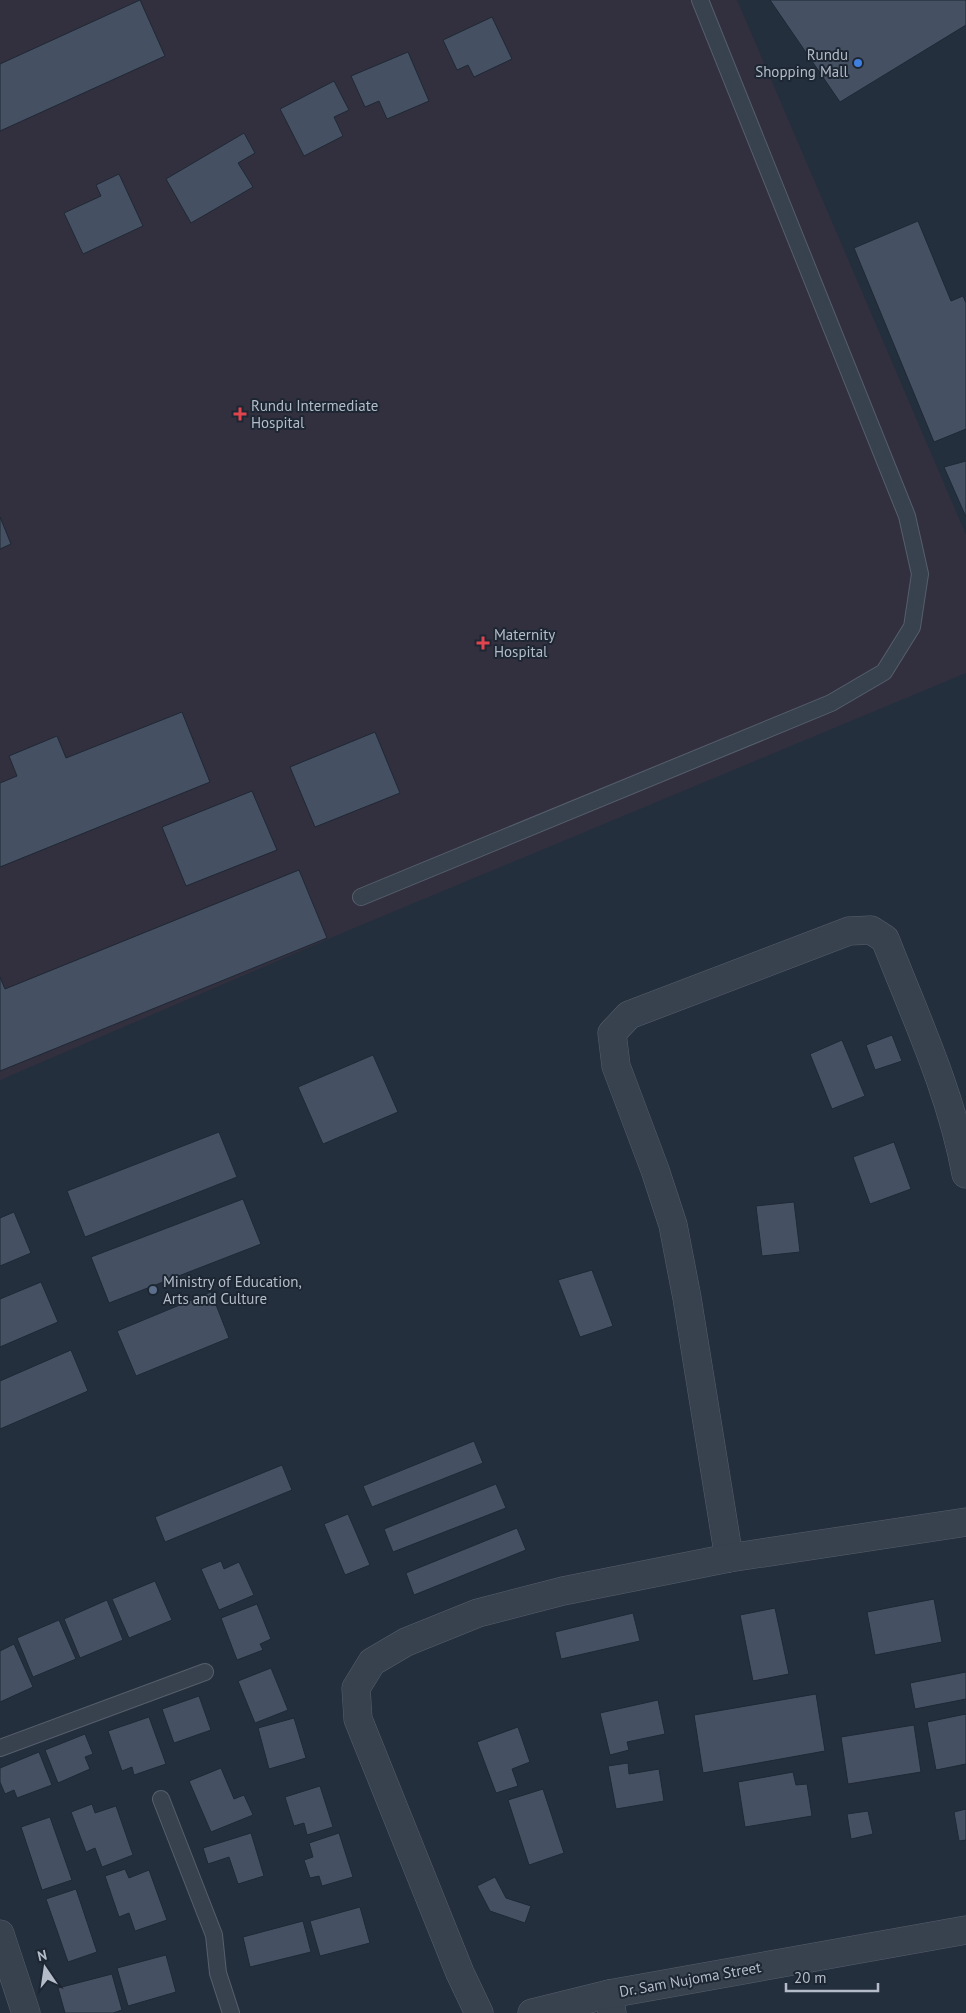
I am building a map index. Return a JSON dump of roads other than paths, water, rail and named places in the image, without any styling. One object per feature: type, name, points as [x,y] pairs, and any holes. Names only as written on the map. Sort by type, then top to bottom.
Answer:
[{"type":"street","points":[[729,1558],[687,1298],[673,1225],[655,1170],[616,1066],[612,1033],[629,1015],[849,930],[871,930],[885,939],[935,1067],[961,1145],[966,1174]]},
{"type":"street","points":[[479,2013],[460,1973],[358,1719],[356,1688],[372,1662],[406,1642],[478,1612],[563,1591],[729,1558],[966,1522]]},
{"type":"street","name":"Dr. Sam Nujoma Street","points":[[532,2013],[611,2003],[966,1930]]},
{"type":"street","points":[[0,1934],[26,2013]]},
{"type":"lane","points":[[361,897],[831,703],[884,672],[912,627],[920,574],[908,516],[700,0]]},
{"type":"lane","points":[[0,1748],[204,1672]]},
{"type":"lane","points":[[161,1799],[214,1935],[218,1973],[231,2013]]},
{"type":"place","name":"Rundu Shopping Mall","points":[[858,63]]},
{"type":"place","name":"Rundu Intermediate Hospital","points":[[240,414]]},
{"type":"place","name":"Maternity Hospital","points":[[483,643]]},
{"type":"place","name":"Ministry of Education, Arts and Culture","points":[[153,1290]]}]
